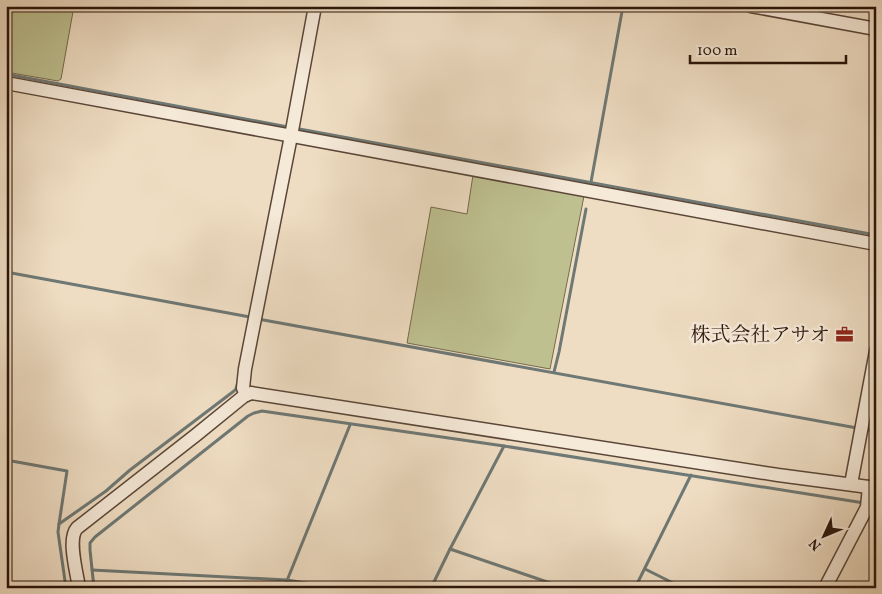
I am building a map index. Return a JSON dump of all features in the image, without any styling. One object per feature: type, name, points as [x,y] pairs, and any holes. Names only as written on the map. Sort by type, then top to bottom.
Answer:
[{"type":"street","points":[[246,395],[242,388],[245,368],[315,6]]},
{"type":"street","points":[[751,6],[876,29]]},
{"type":"street","points":[[6,83],[292,130],[483,171],[876,244]]},
{"type":"street","points":[[851,484],[876,351]]},
{"type":"street","points":[[79,588],[72,537],[74,531],[251,393],[778,475],[851,484],[870,495],[825,588]]},
{"type":"green space","points":[[6,6],[74,6],[61,79],[58,81],[6,72]]},
{"type":"green space","points":[[473,175],[584,196],[550,369],[407,343],[431,207],[467,214]]},
{"type":"waterway","points":[[591,182],[623,6]]},
{"type":"waterway","points":[[723,6],[749,11]]},
{"type":"waterway","points":[[6,74],[288,127]]},
{"type":"waterway","points":[[294,128],[876,235]]},
{"type":"waterway","points":[[554,372],[586,209]]},
{"type":"waterway","points":[[6,272],[250,317]]},
{"type":"waterway","points":[[258,319],[857,428]]},
{"type":"waterway","points":[[66,588],[58,532],[59,524],[106,491],[130,470],[234,391],[238,382]]},
{"type":"waterway","points":[[94,588],[90,543],[95,537],[248,416],[262,411],[504,446],[864,503]]},
{"type":"waterway","points":[[284,588],[350,425]]},
{"type":"waterway","points":[[863,429],[876,431]]},
{"type":"waterway","points":[[431,588],[504,446]]},
{"type":"waterway","points":[[6,460],[67,471],[59,524]]},
{"type":"waterway","points":[[635,588],[691,475]]},
{"type":"waterway","points":[[450,549],[565,588]]},
{"type":"waterway","points":[[645,569],[683,588]]},
{"type":"waterway","points":[[92,570],[287,580],[337,588]]},
{"type":"place","name":"株式会社アサオ","points":[[844,334]]}]
